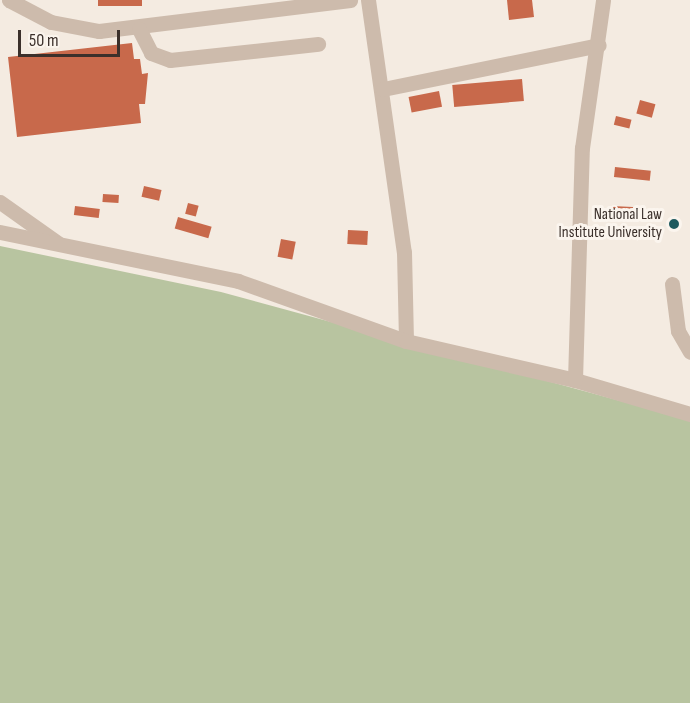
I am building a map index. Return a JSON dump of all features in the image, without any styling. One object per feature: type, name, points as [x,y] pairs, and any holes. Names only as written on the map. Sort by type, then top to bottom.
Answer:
[{"type":"street","points":[[9,0],[51,22],[99,31],[139,29],[350,0]]},
{"type":"street","points":[[368,0],[384,89],[404,252],[406,341]]},
{"type":"street","points":[[575,380],[582,148],[599,45],[603,0]]},
{"type":"street","points":[[139,29],[151,53],[170,60],[318,44]]},
{"type":"street","points":[[384,89],[599,45]]},
{"type":"street","points":[[0,202],[66,248]]},
{"type":"street","points":[[0,232],[66,248],[238,281],[406,341],[575,380],[690,414]]},
{"type":"street","points":[[672,284],[678,331],[690,352]]},
{"type":"green space","points":[[0,246],[221,292],[690,420],[690,703],[0,703]]},
{"type":"building","points":[[98,0],[142,0],[142,6],[98,6]]},
{"type":"building","points":[[507,0],[532,0],[534,17],[509,20]]},
{"type":"building","points":[[132,43],[134,59],[140,59],[142,74],[148,73],[145,104],[139,104],[141,123],[17,137],[8,57]]},
{"type":"building","points":[[522,79],[524,101],[454,107],[452,85]]},
{"type":"building","points":[[439,91],[442,107],[412,113],[409,97]]},
{"type":"building","points":[[640,100],[655,104],[652,118],[636,114]]},
{"type":"building","points":[[616,116],[632,120],[629,129],[614,125]]},
{"type":"building","points":[[615,167],[651,171],[650,181],[614,177]]},
{"type":"building","points":[[144,186],[162,190],[159,201],[142,197]]},
{"type":"building","points":[[103,194],[119,195],[118,203],[102,202]]},
{"type":"building","points":[[188,203],[199,206],[196,216],[185,214]]},
{"type":"building","points":[[75,206],[100,209],[99,218],[74,215]]},
{"type":"building","points":[[612,206],[633,207],[632,220],[611,219]]},
{"type":"building","points":[[178,217],[212,227],[208,238],[175,229]]},
{"type":"building","points":[[348,230],[368,231],[367,245],[347,244]]},
{"type":"building","points":[[281,239],[296,242],[292,260],[278,257]]},
{"type":"place","name":"National Law Institute University","points":[[674,224]]}]
